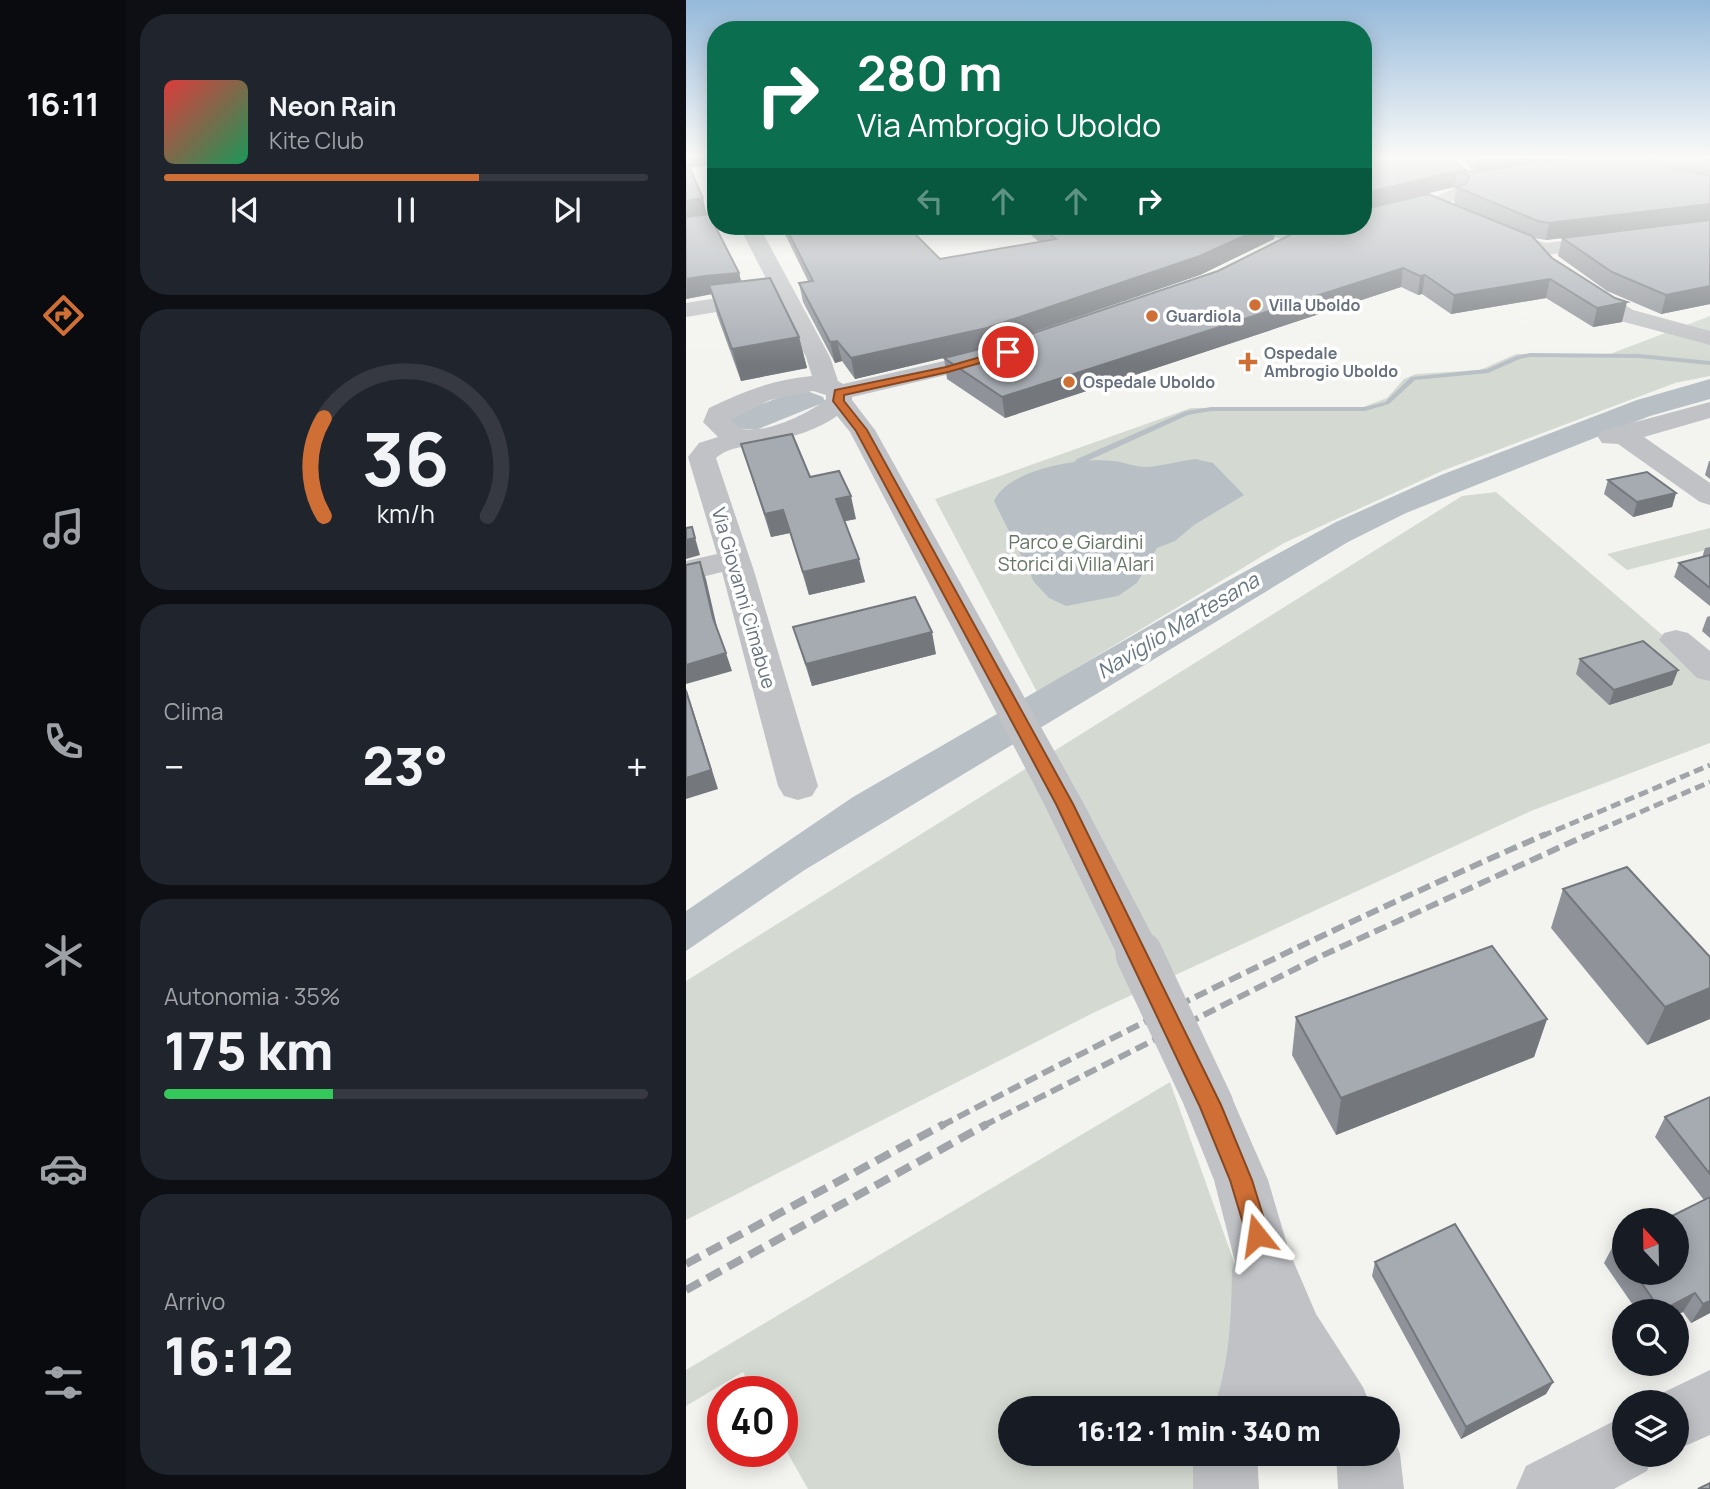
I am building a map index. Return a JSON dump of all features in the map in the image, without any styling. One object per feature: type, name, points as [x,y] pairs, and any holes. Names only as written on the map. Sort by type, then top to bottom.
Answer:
[{"type":"street","points":[[1481,225],[1529,246],[1555,263],[1586,292],[1625,315],[1710,338]]},
{"type":"street","points":[[1555,263],[1710,228]]},
{"type":"street","points":[[754,235],[818,357],[827,391],[832,409],[761,436],[742,437],[729,432],[706,417],[787,387],[827,391],[966,365],[1021,348]]},
{"type":"street","points":[[1300,235],[1306,236]]},
{"type":"street","points":[[1273,251],[1309,235]]},
{"type":"street","points":[[686,310],[785,294]]},
{"type":"street","points":[[827,391],[862,430],[1065,804],[1210,1105],[1241,1180],[1261,1254],[1308,1359],[1332,1396]]},
{"type":"street","points":[[1710,410],[1617,435],[1710,496]]},
{"type":"street","points":[[816,417],[862,430]]},
{"type":"street","name":"Via Giovanni Cimabue","points":[[742,437],[709,449],[702,457],[734,559],[798,786]]},
{"type":"street","points":[[686,571],[734,559]]},
{"type":"street","points":[[1676,640],[1710,670]]},
{"type":"street","points":[[1250,1396],[1259,1355],[1261,1254]]},
{"type":"street","points":[[1266,1396],[1292,1391],[1309,1392],[1316,1396]]},
{"type":"street","points":[[1689,1412],[1710,1401]]},
{"type":"street","points":[[1549,1489],[1612,1455]]},
{"type":"street","points":[[1225,1466],[1226,1489]]},
{"type":"green space","name":"Parco e Giardini Storici di Villa Alari","points":[[1710,316],[1710,376],[1675,383],[1442,471],[1284,543],[1037,692],[935,499],[1191,408],[1363,407],[1387,398],[1404,379],[1416,374],[1480,370],[1516,354],[1610,354]]},
{"type":"green space","points":[[1496,492],[1710,676],[1710,743],[1531,811],[1095,1012],[686,1220],[686,981],[1462,496]]},
{"type":"green space","points":[[1710,528],[1710,549],[1627,570],[1607,554]]},
{"type":"green space","points":[[1170,1082],[1239,1276],[1226,1396],[998,1396],[998,1466],[1205,1466],[1196,1489],[808,1489],[796,1467],[798,1467],[798,1376],[745,1376],[743,1372],[736,1376],[707,1376],[707,1393],[686,1406],[686,1370]]},
{"type":"water","name":"Naviglio Martesana","points":[[1710,379],[1710,399],[1650,416],[1406,513],[1348,542],[803,871],[686,951],[686,911],[853,797],[1222,584],[1336,522],[1441,475],[1637,400]]},
{"type":"water","points":[[807,391],[823,397],[825,402],[756,430],[737,428],[730,422],[731,417],[738,413],[788,394]]},
{"type":"water","points":[[1195,459],[1213,463],[1244,495],[1194,525],[1175,541],[1157,548],[1137,583],[1118,596],[1066,606],[1049,598],[1034,582],[994,501],[1002,490],[1014,481],[1029,473],[1065,463],[1099,460],[1146,467]]},
{"type":"building","points":[[686,225],[707,225],[707,235],[720,235],[739,273],[686,279]]},
{"type":"building","points":[[1372,225],[1506,225],[1532,236],[1552,258],[1615,298],[1627,302],[1597,308],[1550,279],[1454,295],[1425,275],[1420,276],[1403,268],[1002,397],[944,358],[1007,342],[1218,271],[1290,235],[1372,235]]},
{"type":"building","points":[[1665,225],[1710,225],[1710,286],[1666,295],[1612,272],[1562,238]]},
{"type":"building","points":[[790,235],[916,235],[940,259],[1056,239],[1051,235],[1246,235],[1200,256],[987,328],[851,358],[837,341],[830,342],[799,283],[813,281]]},
{"type":"building","points":[[770,278],[799,337],[732,349],[709,285]]},
{"type":"building","points":[[792,434],[810,477],[839,471],[851,496],[836,499],[859,559],[803,572],[783,510],[765,514],[741,444]]},
{"type":"building","points":[[1647,472],[1676,493],[1637,502],[1608,480]]},
{"type":"building","points":[[692,527],[695,538],[686,540],[686,528]]},
{"type":"building","points":[[1710,555],[1710,588],[1679,563]]},
{"type":"building","points":[[700,562],[713,618],[726,653],[686,665],[686,565]]},
{"type":"building","points":[[915,597],[932,632],[806,664],[793,627]]},
{"type":"building","points":[[1643,641],[1678,670],[1614,690],[1580,659]]},
{"type":"building","points":[[686,691],[711,770],[686,778]]},
{"type":"building","points":[[1627,867],[1710,957],[1710,988],[1665,1007],[1563,889]]},
{"type":"building","points":[[1492,946],[1547,1019],[1341,1098],[1296,1017]]},
{"type":"building","points":[[1710,1097],[1710,1174],[1665,1117]]},
{"type":"building","points":[[1710,1197],[1710,1301],[1703,1304],[1695,1293],[1684,1299],[1653,1299],[1643,1285],[1689,1285],[1688,1208]]},
{"type":"building","points":[[1455,1224],[1553,1382],[1466,1427],[1375,1262]]},
{"type":"building","points":[[1710,1483],[1710,1489],[1698,1489]]},
{"type":"waterway","points":[[1071,470],[1080,461],[1186,413],[1211,409],[1365,409],[1387,403],[1413,378],[1488,371],[1518,357],[1639,356],[1710,363]]},
{"type":"railway","points":[[1542,836],[1710,765]]},
{"type":"railway","points":[[1585,836],[1710,782]]},
{"type":"railway","points":[[941,1126],[1241,975],[1546,834]]},
{"type":"railway","points":[[983,1126],[1319,957],[1589,834]]},
{"type":"railway","points":[[686,1264],[944,1124]]},
{"type":"railway","points":[[686,1290],[987,1124]]},
{"type":"place","name":"Villa Uboldo","points":[[1255,305]]},
{"type":"place","name":"Guardiola","points":[[1152,316]]},
{"type":"place","name":"Ospedale Ambrogio Uboldo","points":[[1248,362]]},
{"type":"place","name":"Ospedale Uboldo","points":[[1069,382]]},
{"type":"route","points":[[1008,352],[974,363],[839,393],[839,401],[862,430],[1065,804],[1210,1105],[1241,1180],[1257,1235]]}]
